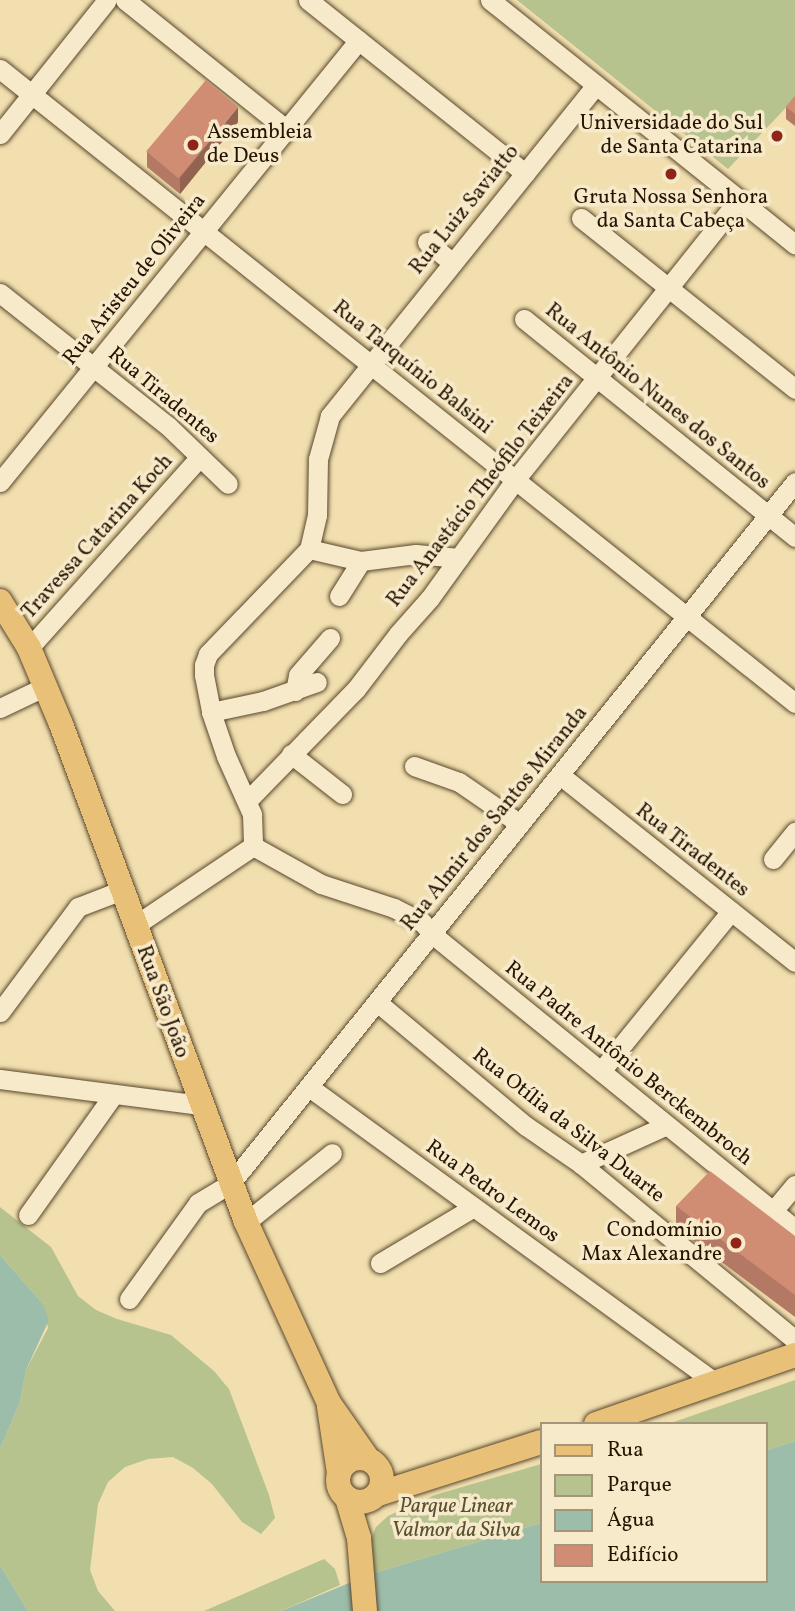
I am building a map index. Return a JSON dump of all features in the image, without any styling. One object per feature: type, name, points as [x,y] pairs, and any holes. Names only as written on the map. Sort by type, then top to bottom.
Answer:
[{"type":"main road","name":"Rua São João","points":[[0,601],[29,648],[46,686],[200,1105],[246,1222],[329,1403],[372,1461]]},
{"type":"main road","points":[[602,1422],[795,1356]]},
{"type":"main road","name":"Rua São João","points":[[329,1403],[339,1473]]},
{"type":"main road","points":[[347,1498],[360,1502],[540,1442]]},
{"type":"main road","points":[[365,1611],[359,1544],[347,1498],[339,1487],[339,1473],[354,1458],[431,1478]]},
{"type":"main road","points":[[359,1544],[375,1496],[383,1482],[372,1461]]},
{"type":"street","points":[[0,134],[107,0]]},
{"type":"street","points":[[125,0],[286,130]]},
{"type":"street","points":[[308,0],[525,173]]},
{"type":"street","points":[[490,0],[795,244]]},
{"type":"street","name":"Rua Aristeu de Oliveira","points":[[0,482],[359,40]]},
{"type":"street","name":"Rua Tarquínio Balsini","points":[[0,69],[795,704]]},
{"type":"street","name":"Rua Luiz Saviatto","points":[[309,549],[317,515],[318,459],[325,426],[370,365],[596,85]]},
{"type":"street","name":"Rua Anastácio Theófilo Teixeira","points":[[248,800],[356,690],[459,558],[515,480],[739,199]]},
{"type":"street","points":[[581,218],[795,389]]},
{"type":"street","points":[[427,242],[453,263]]},
{"type":"street","name":"Rua Tiradentes","points":[[0,293],[168,426],[228,484]]},
{"type":"street","name":"Rua Antônio Nunes dos Santos","points":[[524,319],[795,537]]},
{"type":"street","name":"Travessa Catarina Koch","points":[[29,648],[200,457]]},
{"type":"street","name":"Rua Almir dos Santos Miranda","points":[[230,1184],[795,482]]},
{"type":"street","points":[[134,926],[253,846],[254,829],[248,800],[226,756],[211,712],[204,675],[208,654],[309,549],[361,561],[416,554],[459,558]]},
{"type":"street","points":[[347,595],[361,561]]},
{"type":"street","points":[[295,691],[298,675],[330,638]]},
{"type":"street","points":[[211,712],[295,691],[317,682]]},
{"type":"street","points":[[0,708],[46,686]]},
{"type":"street","points":[[291,754],[342,794]]},
{"type":"street","points":[[414,765],[459,782],[520,824]]},
{"type":"street","name":"Rua Tiradentes","points":[[560,775],[795,962]]},
{"type":"street","points":[[773,859],[795,832]]},
{"type":"street","name":"Rua Padre Antônio Berckembroch","points":[[253,846],[320,884],[412,915],[795,1229]]},
{"type":"street","points":[[0,1012],[78,907],[122,891]]},
{"type":"street","points":[[601,1071],[731,911]]},
{"type":"street","name":"Rua Otília da Silva Duarte","points":[[377,1002],[526,1126],[581,1164],[795,1340]]},
{"type":"street","points":[[0,1079],[200,1105]]},
{"type":"street","name":"Rua Pedro Lemos","points":[[309,1087],[716,1383]]},
{"type":"street","points":[[28,1215],[114,1094]]},
{"type":"street","points":[[581,1164],[667,1125]]},
{"type":"street","points":[[246,1222],[332,1153]]},
{"type":"street","points":[[129,1298],[198,1203],[230,1184]]},
{"type":"street","points":[[774,1212],[795,1185]]},
{"type":"street","points":[[380,1263],[474,1207]]},
{"type":"green space","points":[[517,0],[795,0],[795,98],[728,169]]},
{"type":"green space","points":[[0,1207],[51,1247],[78,1296],[96,1310],[171,1335],[214,1371],[229,1389],[269,1495],[275,1518],[261,1534],[242,1522],[212,1484],[193,1468],[173,1457],[148,1459],[125,1467],[108,1482],[98,1504],[90,1570],[98,1591],[115,1611],[28,1611],[0,1565],[0,1449],[20,1402],[26,1370],[48,1328],[43,1304],[0,1255]]},
{"type":"green space","points":[[795,1380],[795,1441],[767,1450],[767,1422],[674,1422]]},
{"type":"green space","name":"Parque Linear Valmor da Silva","points":[[540,1464],[540,1523],[371,1574],[371,1539],[376,1527],[388,1516],[435,1495]]},
{"type":"green space","points":[[324,1559],[335,1569],[340,1585],[281,1611],[204,1611]]},
{"type":"water","points":[[0,1255],[43,1304],[49,1320],[26,1370],[20,1402],[0,1449]]},
{"type":"water","points":[[795,1441],[795,1611],[281,1611],[371,1574],[540,1523],[540,1583],[767,1583],[767,1450]]},
{"type":"water","points":[[0,1565],[28,1611],[0,1611]]},
{"type":"building","name":"Assembleia de Deus","points":[[206,80],[238,107],[178,178],[146,151]]},
{"type":"building","points":[[795,96],[795,114],[786,107]]},
{"type":"building","points":[[669,165],[675,170],[672,174],[666,170]]},
{"type":"building","points":[[710,1171],[795,1236],[795,1295],[676,1206]]},
{"type":"place","name":"Universidade do Sul de Santa Catarina","points":[[777,136]]},
{"type":"place","name":"Assembleia de Deus","points":[[193,145]]},
{"type":"place","name":"Gruta Nossa Senhora da Santa Cabeça","points":[[671,174]]},
{"type":"place","name":"Condomínio Max Alexandre","points":[[736,1243]]}]
